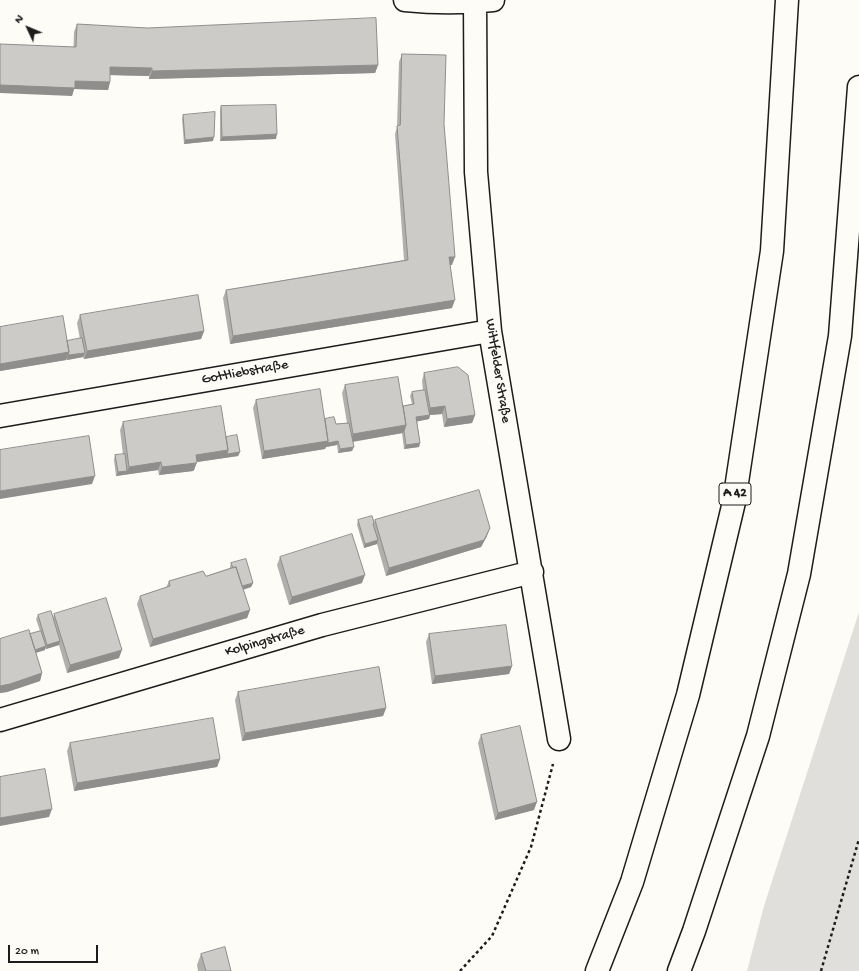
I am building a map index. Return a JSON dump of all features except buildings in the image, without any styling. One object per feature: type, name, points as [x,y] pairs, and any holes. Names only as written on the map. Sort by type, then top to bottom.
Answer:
[{"type":"main road","points":[[405,0],[427,2],[481,1]]},
{"type":"main road","name":"A 42","points":[[597,971],[632,882],[688,695],[734,502],[772,251],[787,0]]},
{"type":"main road","name":"Wittfelder Straße","points":[[481,1],[476,172],[490,331],[532,572],[559,739]]},
{"type":"main road","points":[[679,971],[758,736],[799,574],[840,336],[859,88]]},
{"type":"main road","name":"Gottliebstraße","points":[[0,416],[490,331]]},
{"type":"main road","name":"Kolpingstraße","points":[[0,720],[322,625],[532,572]]},
{"type":"main road","points":[[687,971],[694,930]]},
{"type":"path","points":[[460,971],[492,936],[531,847],[559,739]]},
{"type":"path","points":[[821,971],[859,839]]},
{"type":"shaded area","points":[[859,612],[859,971],[747,971],[764,906]]}]
